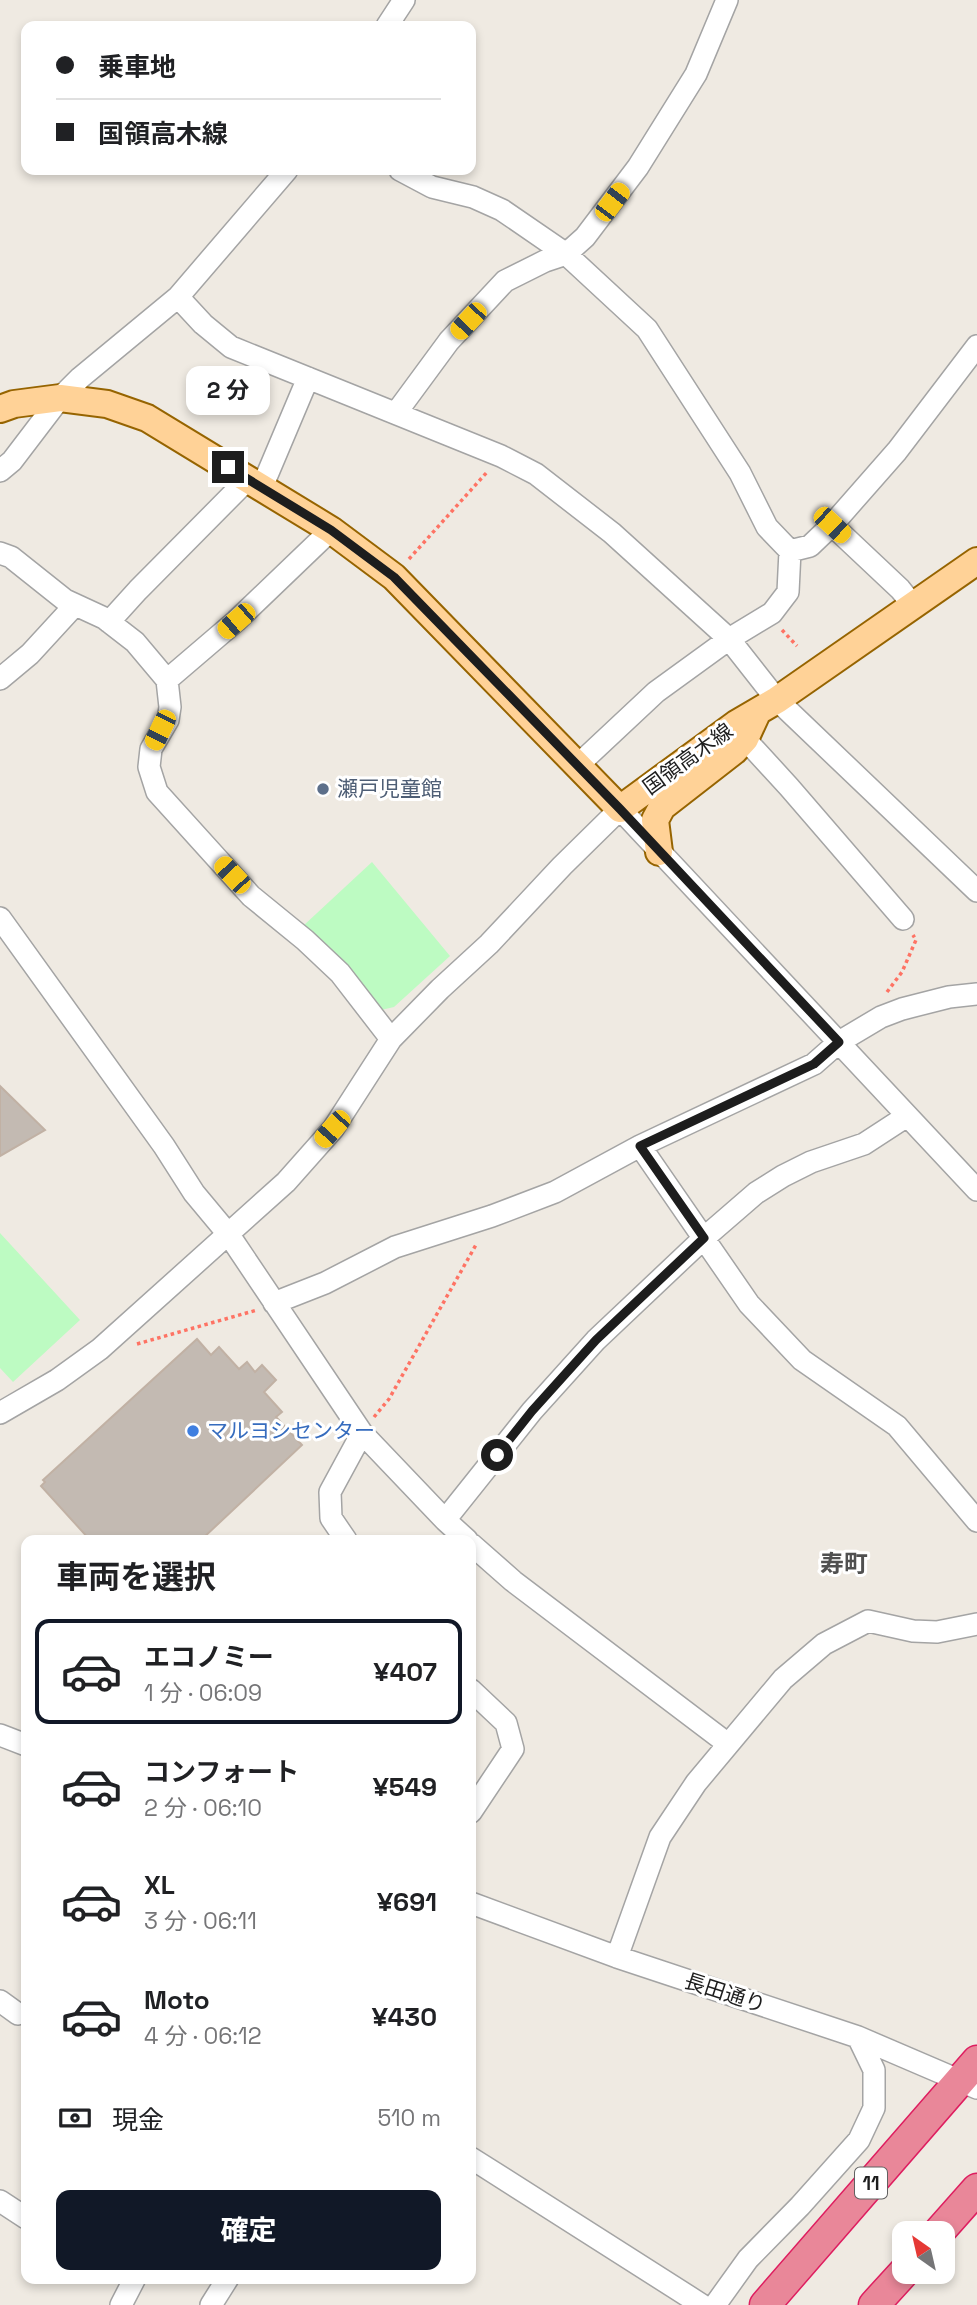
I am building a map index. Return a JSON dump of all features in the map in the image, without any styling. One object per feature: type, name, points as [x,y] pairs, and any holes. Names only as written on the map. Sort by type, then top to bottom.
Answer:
[{"type":"highway","name":"11","points":[[765,2305],[972,2076]]},
{"type":"highway","points":[[949,2221],[977,2189]]},
{"type":"highway","points":[[874,2305],[893,2284]]},
{"type":"main road","points":[[0,409],[14,404],[60,398],[107,404],[147,418],[331,530],[394,577],[620,809]]},
{"type":"main road","name":"国領高木線","points":[[620,809],[726,732],[977,561]]},
{"type":"main road","points":[[659,852],[655,820],[662,807],[734,751],[767,706]]},
{"type":"street","points":[[390,21],[404,0]]},
{"type":"street","points":[[396,413],[449,341],[505,281],[566,254],[586,237],[638,167],[696,74],[727,0]]},
{"type":"street","points":[[0,471],[12,461],[60,398],[80,378],[178,297],[284,175]]},
{"type":"street","points":[[409,175],[432,187],[472,197],[502,210],[566,254],[647,329],[740,473],[767,527],[790,551],[788,592],[772,613],[729,639],[656,692],[577,766]]},
{"type":"street","points":[[178,297],[203,324],[232,347],[501,456],[536,474],[612,533],[729,639],[767,706],[976,888]]},
{"type":"street","points":[[790,551],[810,545],[832,525],[897,451],[977,346]]},
{"type":"street","points":[[110,622],[138,590],[255,483],[308,378]]},
{"type":"street","points":[[832,525],[900,589],[913,605]]},
{"type":"street","points":[[167,680],[236,621],[331,530]]},
{"type":"street","points":[[0,553],[11,557],[75,605],[110,622],[135,642],[167,680],[170,706],[168,720],[151,749],[149,766],[157,792],[251,896],[340,973],[391,1039]]},
{"type":"street","points":[[0,679],[30,654],[75,605]]},
{"type":"street","points":[[745,739],[903,919]]},
{"type":"street","points":[[0,1413],[57,1380],[100,1349],[286,1182],[332,1129],[391,1039],[489,944],[620,809],[977,1190]]},
{"type":"street","points":[[0,918],[164,1146],[194,1193],[229,1235],[362,1433],[461,1535]]},
{"type":"street","points":[[274,1303],[325,1283],[395,1247],[492,1216],[555,1192],[640,1146],[814,1064],[839,1042],[881,1017],[902,1009],[977,994]]},
{"type":"street","points":[[445,1520],[532,1411],[596,1340],[704,1238],[756,1193],[783,1176],[863,1144],[907,1116]]},
{"type":"street","points":[[640,1146],[749,1304],[803,1360],[897,1426],[977,1521]]},
{"type":"street","points":[[343,1535],[331,1518],[330,1492],[362,1433]]},
{"type":"street","points":[[476,1548],[513,1581],[728,1744]]},
{"type":"street","points":[[617,1956],[660,1837],[696,1783],[783,1679],[824,1644],[868,1621],[913,1631],[937,1632],[977,1624]]},
{"type":"street","points":[[476,1695],[506,1723],[513,1749],[476,1804]]},
{"type":"street","points":[[0,1735],[21,1743]]},
{"type":"street","name":"長田通り","points":[[476,1905],[617,1956],[972,2076]]},
{"type":"street","points":[[0,2001],[18,2014]]},
{"type":"street","points":[[715,2305],[748,2259],[859,2140],[874,2108],[874,2070],[858,2037]]},
{"type":"street","points":[[476,2161],[702,2305]]},
{"type":"street","points":[[0,2201],[21,2215]]},
{"type":"street","points":[[121,2305],[129,2284]]},
{"type":"path","points":[[394,577],[501,456]]},
{"type":"path","points":[[881,1017],[884,996],[902,972],[916,940],[903,919]]},
{"type":"path","points":[[362,1433],[389,1399],[492,1216]]},
{"type":"path","points":[[100,1349],[136,1345],[246,1315],[274,1303]]},
{"type":"green space","points":[[372,862],[450,956],[394,1007],[381,1010],[303,926]]},
{"type":"green space","points":[[0,1233],[80,1320],[13,1382],[0,1368]]},
{"type":"building","points":[[0,1086],[45,1130],[0,1156]]},
{"type":"building","name":"マルヨシセンター","points":[[197,1339],[211,1355],[219,1347],[239,1369],[247,1362],[255,1372],[262,1365],[276,1380],[264,1392],[282,1412],[276,1417],[302,1445],[206,1535],[85,1535],[41,1486],[45,1482],[43,1480]]},
{"type":"place","name":"瀬戸児童館","points":[[323,789]]},
{"type":"place","name":"マルヨシセンター","points":[[193,1431]]},
{"type":"district","name":"寿町","points":[[844,1564]]},
{"type":"route","points":[[228,467],[331,530],[394,577],[620,809],[839,1042],[814,1064],[640,1146],[704,1238],[596,1340],[532,1411],[497,1455]]}]
